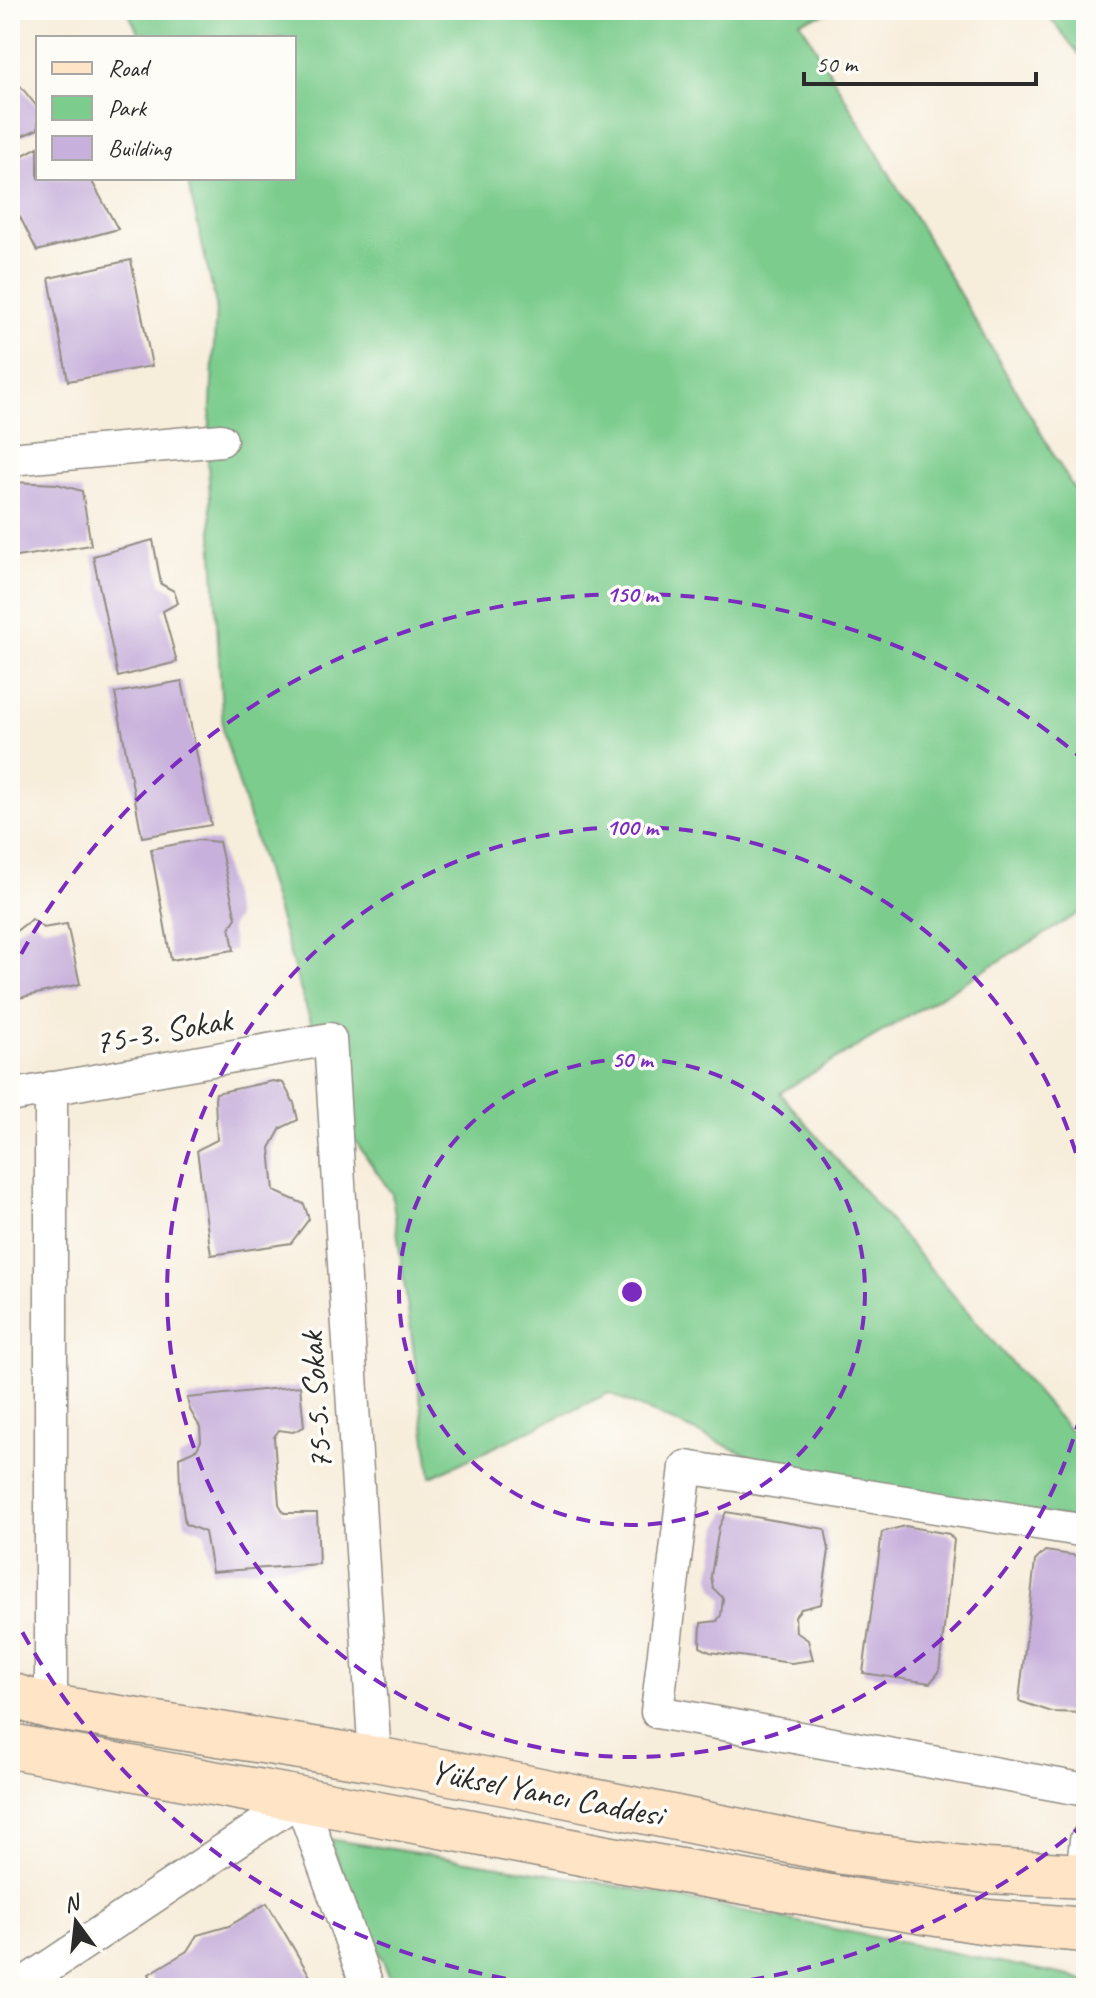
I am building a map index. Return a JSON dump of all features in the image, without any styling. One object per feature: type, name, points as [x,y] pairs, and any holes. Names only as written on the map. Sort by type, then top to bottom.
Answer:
[{"type":"main road","name":"Yüksel Yancı Caddesi","points":[[10,1695],[51,1707],[510,1784],[843,1852],[986,1871],[1085,1864]]},
{"type":"main road","name":"Yüksel Yancı Caddesi","points":[[15,1748],[815,1895],[988,1922],[1066,1929]]},
{"type":"street","points":[[10,459],[221,440]]},
{"type":"street","name":"75-3. Sokak","points":[[10,1096],[330,1039]]},
{"type":"street","name":"75-5. Sokak","points":[[330,1039],[375,1759]]},
{"type":"street","points":[[51,1088],[51,1707]]},
{"type":"street","points":[[1086,1531],[686,1467],[657,1712],[1086,1790]]},
{"type":"street","points":[[17,1988],[300,1799],[368,1988]]},
{"type":"street","points":[[1066,1929],[1086,1944]]},
{"type":"green space","points":[[127,10],[839,10],[800,21],[1086,510],[1086,909],[780,1093],[1069,1430],[1086,1438],[1086,1521],[794,1476],[609,1393],[431,1477],[392,1194],[345,1126],[223,731],[208,462],[216,305],[187,180],[296,180],[296,36],[140,36]]},
{"type":"green space","points":[[1044,10],[1086,10],[1086,63]]},
{"type":"green space","points":[[328,1839],[588,1880],[1070,1976],[1086,1982],[1086,1988],[395,1988]]},
{"type":"building","points":[[10,73],[36,106],[36,130],[10,141]]},
{"type":"building","points":[[36,148],[36,180],[91,180],[118,229],[37,251],[10,197],[10,162]]},
{"type":"building","points":[[131,260],[152,366],[68,381],[49,278]]},
{"type":"building","points":[[10,482],[57,484],[82,491],[91,545],[10,558]]},
{"type":"building","points":[[153,540],[161,584],[174,591],[178,603],[163,611],[177,662],[118,677],[93,556]]},
{"type":"building","points":[[182,681],[211,825],[142,837],[115,693]]},
{"type":"building","points":[[198,840],[219,842],[236,918],[230,927],[234,950],[171,960],[151,849]]},
{"type":"building","points":[[32,919],[43,928],[67,924],[80,984],[10,1000],[10,932]]},
{"type":"building","points":[[273,1081],[283,1083],[294,1103],[298,1120],[281,1128],[270,1148],[274,1191],[304,1204],[309,1219],[291,1243],[211,1255],[197,1150],[217,1140],[216,1093]]},
{"type":"building","points":[[300,1386],[304,1427],[293,1432],[279,1430],[274,1437],[279,1504],[284,1513],[317,1513],[319,1564],[212,1572],[205,1532],[185,1524],[179,1457],[197,1449],[201,1441],[200,1427],[187,1398]]},
{"type":"building","points":[[726,1512],[825,1529],[829,1550],[821,1604],[801,1609],[795,1616],[796,1632],[808,1640],[813,1660],[791,1663],[710,1652],[700,1647],[701,1623],[717,1621],[721,1615],[723,1598],[713,1588],[711,1576],[719,1527]]},
{"type":"building","points":[[905,1526],[949,1534],[954,1540],[939,1672],[930,1683],[863,1673],[882,1532]]},
{"type":"building","points":[[1045,1551],[1086,1557],[1086,1713],[1052,1712],[1019,1701],[1035,1561]]},
{"type":"building","points":[[267,1903],[317,1988],[157,1988],[149,1974],[187,1951],[197,1935],[229,1926]]}]
